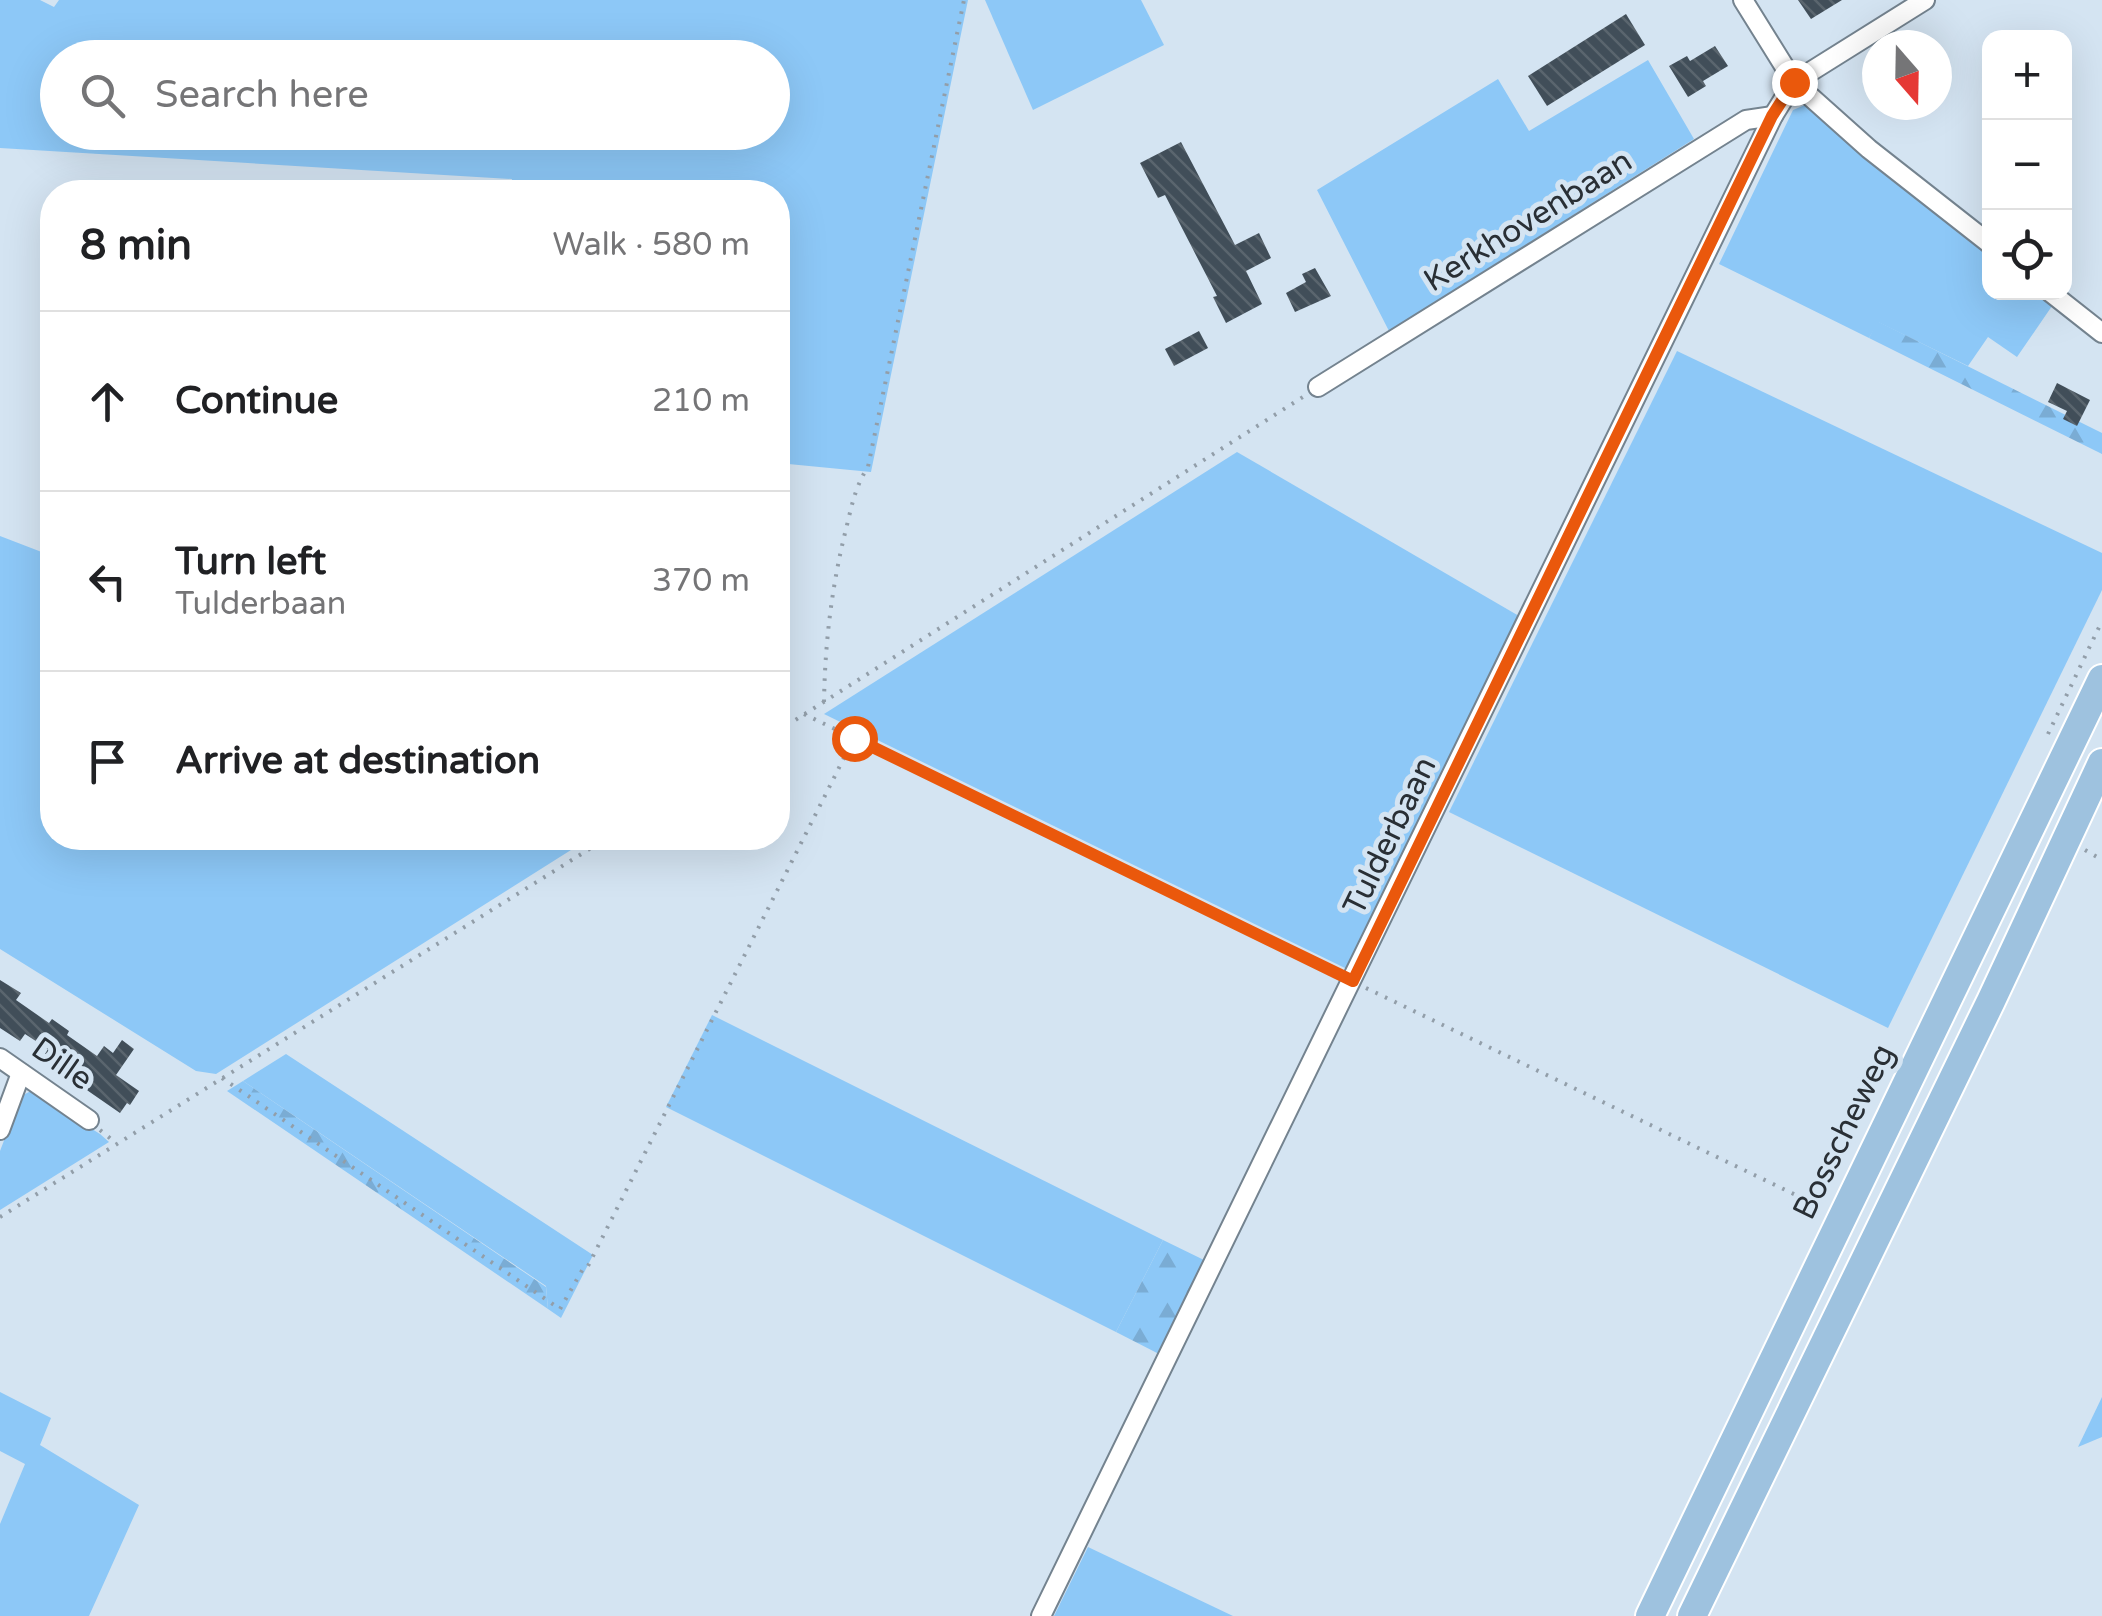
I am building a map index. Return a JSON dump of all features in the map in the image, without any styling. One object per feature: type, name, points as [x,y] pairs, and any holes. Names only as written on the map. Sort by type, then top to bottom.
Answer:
[{"type":"main road","name":"Bosscheweg","points":[[1650,1616],[2102,678]]},
{"type":"main road","points":[[1692,1616],[2102,763]]},
{"type":"street","points":[[1743,0],[1794,82],[1869,148],[1982,238]]},
{"type":"street","points":[[1794,82],[1925,0]]},
{"type":"street","name":"Tulderbaan","points":[[1040,1616],[1772,116],[1794,82]]},
{"type":"street","name":"Kerkhovenbaan","points":[[1318,388],[1746,120],[1772,116]]},
{"type":"street","points":[[2060,300],[2102,333]]},
{"type":"street","name":"Dille","points":[[0,1058],[89,1120]]},
{"type":"street","points":[[0,1130],[21,1073]]},
{"type":"path","points":[[824,702],[824,650],[836,566],[858,482],[868,467],[964,0]]},
{"type":"path","points":[[790,723],[1318,388]]},
{"type":"path","points":[[804,714],[1800,1197]]},
{"type":"path","points":[[222,1078],[560,1309],[588,1266],[854,738]]},
{"type":"path","points":[[2084,849],[2102,860]]},
{"type":"path","points":[[0,1217],[587,850]]},
{"type":"green space","points":[[0,0],[40,0],[54,7],[59,0],[968,0],[871,472],[790,464],[790,180],[512,179],[0,148]]},
{"type":"green space","points":[[985,0],[1141,0],[1164,45],[1033,110]]},
{"type":"green space","points":[[1648,60],[1694,139],[1389,331],[1317,190],[1498,79],[1529,131]]},
{"type":"green space","points":[[1805,105],[1982,248],[1982,300],[2045,300],[2052,306],[2017,357],[1988,337],[1968,366],[1878,322],[1869,338],[1719,264],[1793,110]]},
{"type":"green space","points":[[1877,321],[2102,433],[2102,454],[1869,338]]},
{"type":"green space","points":[[1677,351],[2102,553],[2102,590],[1888,1028],[1449,812]]},
{"type":"green space","points":[[1237,452],[1519,616],[1347,969],[824,714]]},
{"type":"green space","points":[[0,536],[40,551],[40,850],[571,850],[216,1074],[196,1071],[0,949]]},
{"type":"green space","points":[[712,1015],[1163,1240],[1116,1332],[666,1107]]},
{"type":"green space","points":[[286,1054],[593,1255],[561,1318],[548,1309],[546,1286],[243,1081]]},
{"type":"green space","points":[[243,1081],[546,1287],[548,1309],[227,1091]]},
{"type":"green space","points":[[31,1091],[109,1142],[0,1210],[0,1151],[21,1096]]},
{"type":"green space","points":[[1163,1240],[1204,1260],[1159,1354],[1116,1332]]},
{"type":"green space","points":[[0,1392],[51,1418],[40,1445],[139,1505],[89,1616],[0,1616],[0,1524],[25,1464],[0,1451]]},
{"type":"green space","points":[[2102,1397],[2102,1437],[2078,1447]]},
{"type":"green space","points":[[1088,1547],[1233,1616],[1054,1616]]},
{"type":"building","points":[[1798,0],[1842,0],[1811,19]]},
{"type":"building","points":[[1626,14],[1645,45],[1547,106],[1528,76]]},
{"type":"building","points":[[1715,46],[1728,66],[1703,81],[1706,86],[1688,97],[1669,66],[1687,56],[1690,61]]},
{"type":"building","points":[[1181,142],[1235,245],[1259,233],[1271,258],[1246,271],[1262,304],[1226,323],[1213,297],[1217,296],[1165,195],[1158,198],[1140,163]]},
{"type":"building","points":[[1315,268],[1331,296],[1295,312],[1286,293],[1306,282],[1302,274]]},
{"type":"building","points":[[1199,331],[1208,348],[1174,366],[1165,349]]},
{"type":"building","points":[[2057,383],[2090,400],[2077,426],[2063,419],[2067,411],[2048,402]]},
{"type":"building","points":[[0,980],[21,993],[16,1000],[49,1023],[52,1019],[97,1056],[104,1046],[113,1053],[122,1040],[134,1049],[116,1075],[139,1091],[130,1105],[127,1103],[120,1113],[42,1059],[48,1049],[25,1034],[20,1041],[0,1028]]},
{"type":"route","points":[[854,738],[1353,981],[1772,116],[1794,82]]}]
